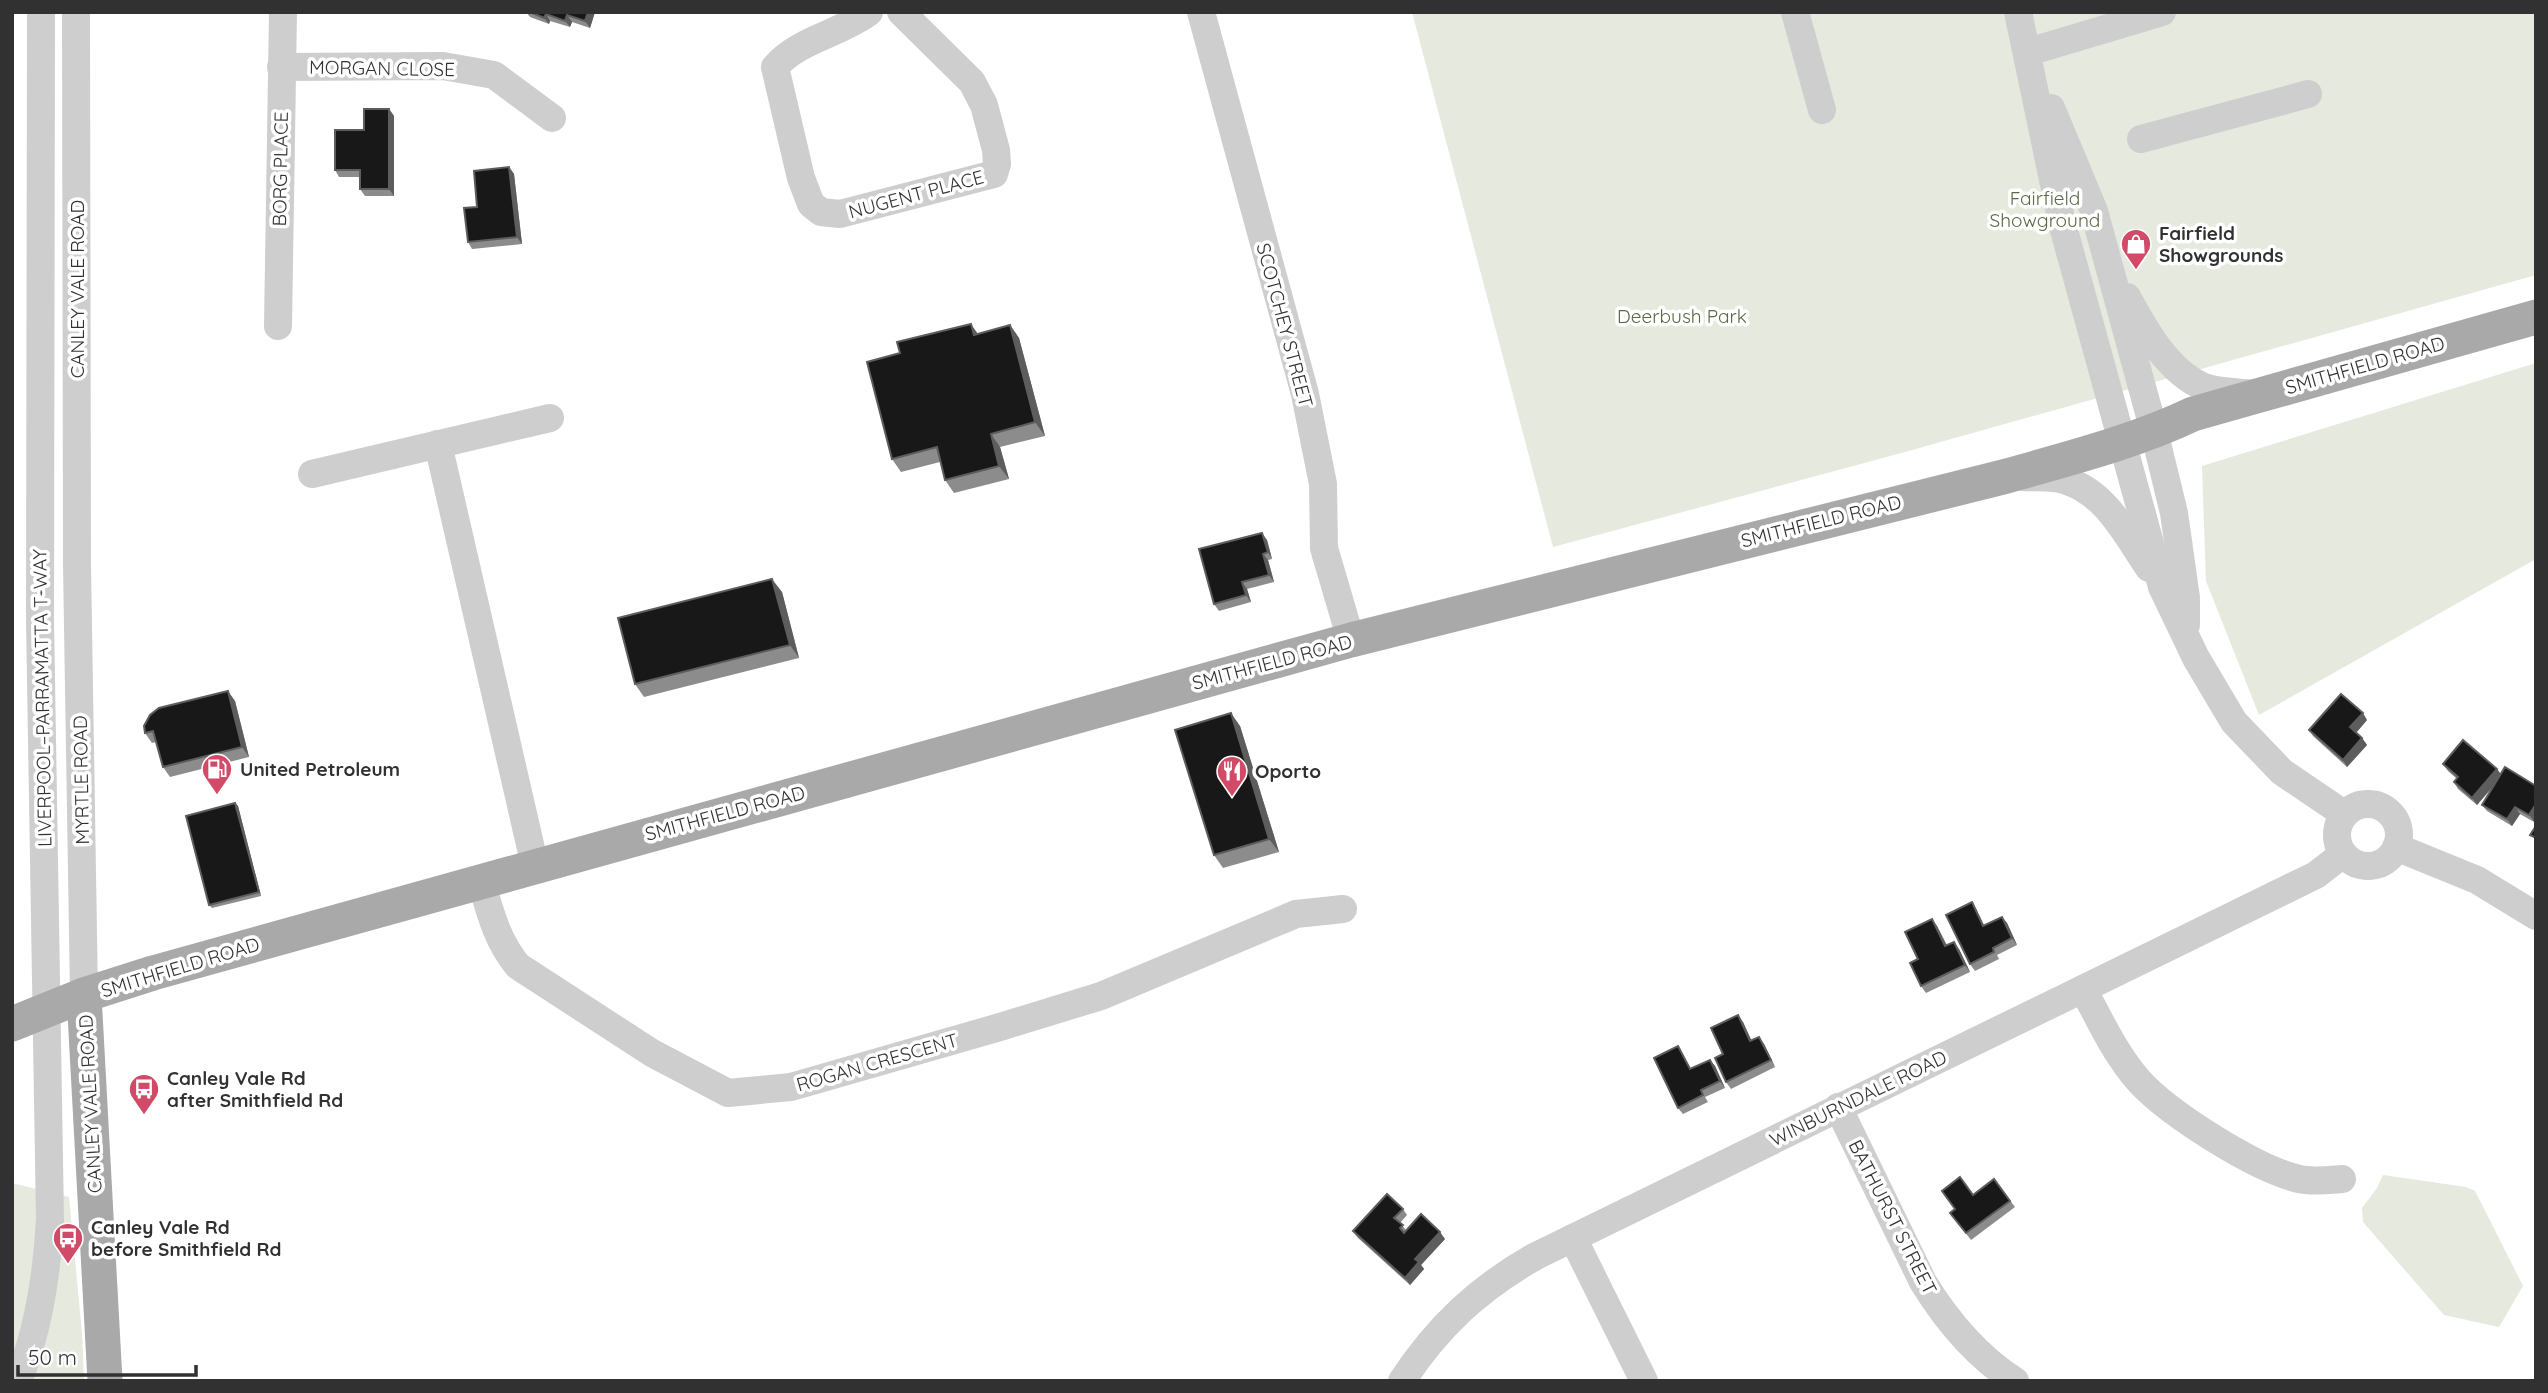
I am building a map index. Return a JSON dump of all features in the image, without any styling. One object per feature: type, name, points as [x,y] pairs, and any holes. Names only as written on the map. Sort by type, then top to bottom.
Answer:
[{"type":"main road","name":"SMITHFIELD ROAD","points":[[12,1024],[84,995],[153,973],[481,881],[1351,640],[1902,500],[2007,476],[2138,436],[2193,414],[2536,317]]},
{"type":"main road","name":"CANLEY VALE ROAD","points":[[84,995],[105,1381]]},
{"type":"street","name":"LIVERPOOL–PARRAMATTA T-WAY","points":[[18,1381],[33,1336],[48,1259],[50,1181],[40,620],[41,12]]},
{"type":"street","name":"CANLEY VALE ROAD","points":[[76,12],[77,565]]},
{"type":"street","name":"BORG PLACE","points":[[278,326],[283,12]]},
{"type":"street","name":"NUGENT PLACE","points":[[869,12],[806,44],[775,67],[801,178],[811,204],[821,212],[839,215],[994,174],[997,164],[996,150],[984,105],[972,82],[901,12]]},
{"type":"street","name":"SCOTCHEY STREET","points":[[1201,12],[1305,394],[1323,484],[1324,548],[1351,640]]},
{"type":"street","points":[[1795,12],[1822,110]]},
{"type":"street","points":[[2018,12],[2062,223],[2138,436],[2174,513],[2186,598],[2186,635]]},
{"type":"street","points":[[2028,52],[2162,12]]},
{"type":"street","points":[[2028,52],[2094,211],[2108,261],[2162,587]]},
{"type":"street","name":"MORGAN CLOSE","points":[[281,67],[443,66],[494,75],[552,118]]},
{"type":"street","points":[[2141,139],[2308,94]]},
{"type":"street","points":[[2108,261],[2133,307],[2172,366],[2186,378],[2206,388],[2259,395]]},
{"type":"street","points":[[312,474],[550,418]]},
{"type":"street","points":[[438,444],[536,866]]},
{"type":"street","points":[[2007,476],[2064,479],[2089,492],[2109,511],[2162,587],[2218,698],[2253,744],[2282,772],[2344,814]]},
{"type":"street","name":"MYRTLE ROAD","points":[[77,565],[84,995]]},
{"type":"street","points":[[2361,804],[2381,806],[2389,811],[2398,828],[2396,847],[2390,856],[2382,863],[2372,866],[2351,861],[2338,844],[2337,833],[2344,814],[2361,804]]},
{"type":"street","points":[[2396,847],[2477,880],[2536,916]]},
{"type":"street","name":"WINBURNDALE ROAD","points":[[1402,1381],[1433,1338],[1487,1286],[1519,1265],[2316,875],[2343,853]]},
{"type":"street","name":"ROGAN CRESCENT","points":[[481,881],[505,952],[517,966],[652,1053],[728,1093],[791,1087],[1000,1027],[1101,996],[1296,914],[1343,909]]},
{"type":"street","points":[[2083,989],[2123,1060],[2138,1080],[2169,1109],[2261,1166],[2302,1180],[2342,1179]]},
{"type":"street","name":"BATHURST STREET","points":[[1838,1107],[1923,1282],[1935,1301],[1964,1339],[2015,1381]]},
{"type":"street","points":[[1573,1238],[1644,1381]]},
{"type":"green space","points":[[1412,12],[2536,12],[2536,275],[1905,452],[1553,547]]},
{"type":"green space","points":[[2536,363],[2536,559],[2259,715],[2206,581],[2202,466]]},
{"type":"green space","points":[[2383,1175],[2466,1187],[2475,1191],[2523,1286],[2499,1327],[2444,1315],[2363,1222],[2362,1208]]},
{"type":"green space","points":[[12,1183],[69,1197],[84,1381],[12,1381]]},
{"type":"building","points":[[530,12],[588,12],[585,21],[567,15],[565,21],[546,14],[544,18]]},
{"type":"building","points":[[364,109],[389,109],[389,189],[360,189],[360,170],[335,170],[335,130],[364,130]]},
{"type":"building","points":[[509,167],[517,237],[468,242],[464,208],[477,207],[474,171]]},
{"type":"building","points":[[971,324],[974,335],[1010,325],[1035,422],[991,434],[999,466],[945,480],[937,447],[892,459],[867,362],[900,353],[897,342]]},
{"type":"building","points":[[1262,533],[1268,552],[1263,554],[1269,575],[1242,582],[1246,595],[1214,604],[1199,549]]},
{"type":"building","points":[[772,579],[790,645],[635,684],[618,618]]},
{"type":"building","points":[[228,691],[242,747],[163,767],[153,731],[145,733],[144,726],[150,715],[159,708]]},
{"type":"building","points":[[2341,694],[2363,713],[2350,727],[2362,738],[2343,760],[2309,730]]},
{"type":"building","name":"Oporto","points":[[1231,713],[1269,839],[1214,855],[1175,730]]},
{"type":"building","points":[[2463,740],[2497,769],[2472,798],[2454,782],[2458,777],[2443,764]]},
{"type":"building","points":[[2505,767],[2536,786],[2536,804],[2529,815],[2515,807],[2507,819],[2482,805]]},
{"type":"building","points":[[235,803],[259,892],[209,905],[186,816]]},
{"type":"building","points":[[2536,826],[2536,838],[2530,835]]},
{"type":"building","points":[[1972,902],[1983,926],[2002,917],[2012,938],[1993,948],[1994,952],[1970,964],[1946,915]]},
{"type":"building","points":[[1932,919],[1945,946],[1954,942],[1965,965],[1921,986],[1910,963],[1918,959],[1905,932]]},
{"type":"building","points":[[1738,1015],[1750,1041],[1759,1037],[1771,1060],[1726,1082],[1715,1058],[1723,1054],[1711,1028]]},
{"type":"building","points":[[1678,1046],[1690,1069],[1710,1060],[1720,1081],[1701,1090],[1703,1095],[1678,1108],[1654,1058]]},
{"type":"building","points":[[1960,1177],[1973,1195],[1994,1179],[2010,1201],[1966,1233],[1950,1213],[1955,1209],[1942,1191]]},
{"type":"building","points":[[1387,1194],[1403,1209],[1394,1218],[1403,1225],[1400,1228],[1404,1233],[1421,1214],[1440,1232],[1415,1259],[1419,1262],[1405,1278],[1353,1231]]},
{"type":"place","name":"Fairfield Showgrounds","points":[[2136,271]]},
{"type":"place","name":"United Petroleum","points":[[217,796]]},
{"type":"place","name":"Oporto","points":[[1232,798]]},
{"type":"place","name":"Canley Vale Rd after Smithfield Rd","points":[[144,1116]]},
{"type":"place","name":"Canley Vale Rd before Smithfield Rd","points":[[68,1265]]},
{"type":"park label","name":"Fairfield Showground","points":[[2045,209]]},
{"type":"park label","name":"Deerbush Park","points":[[1682,316]]}]
